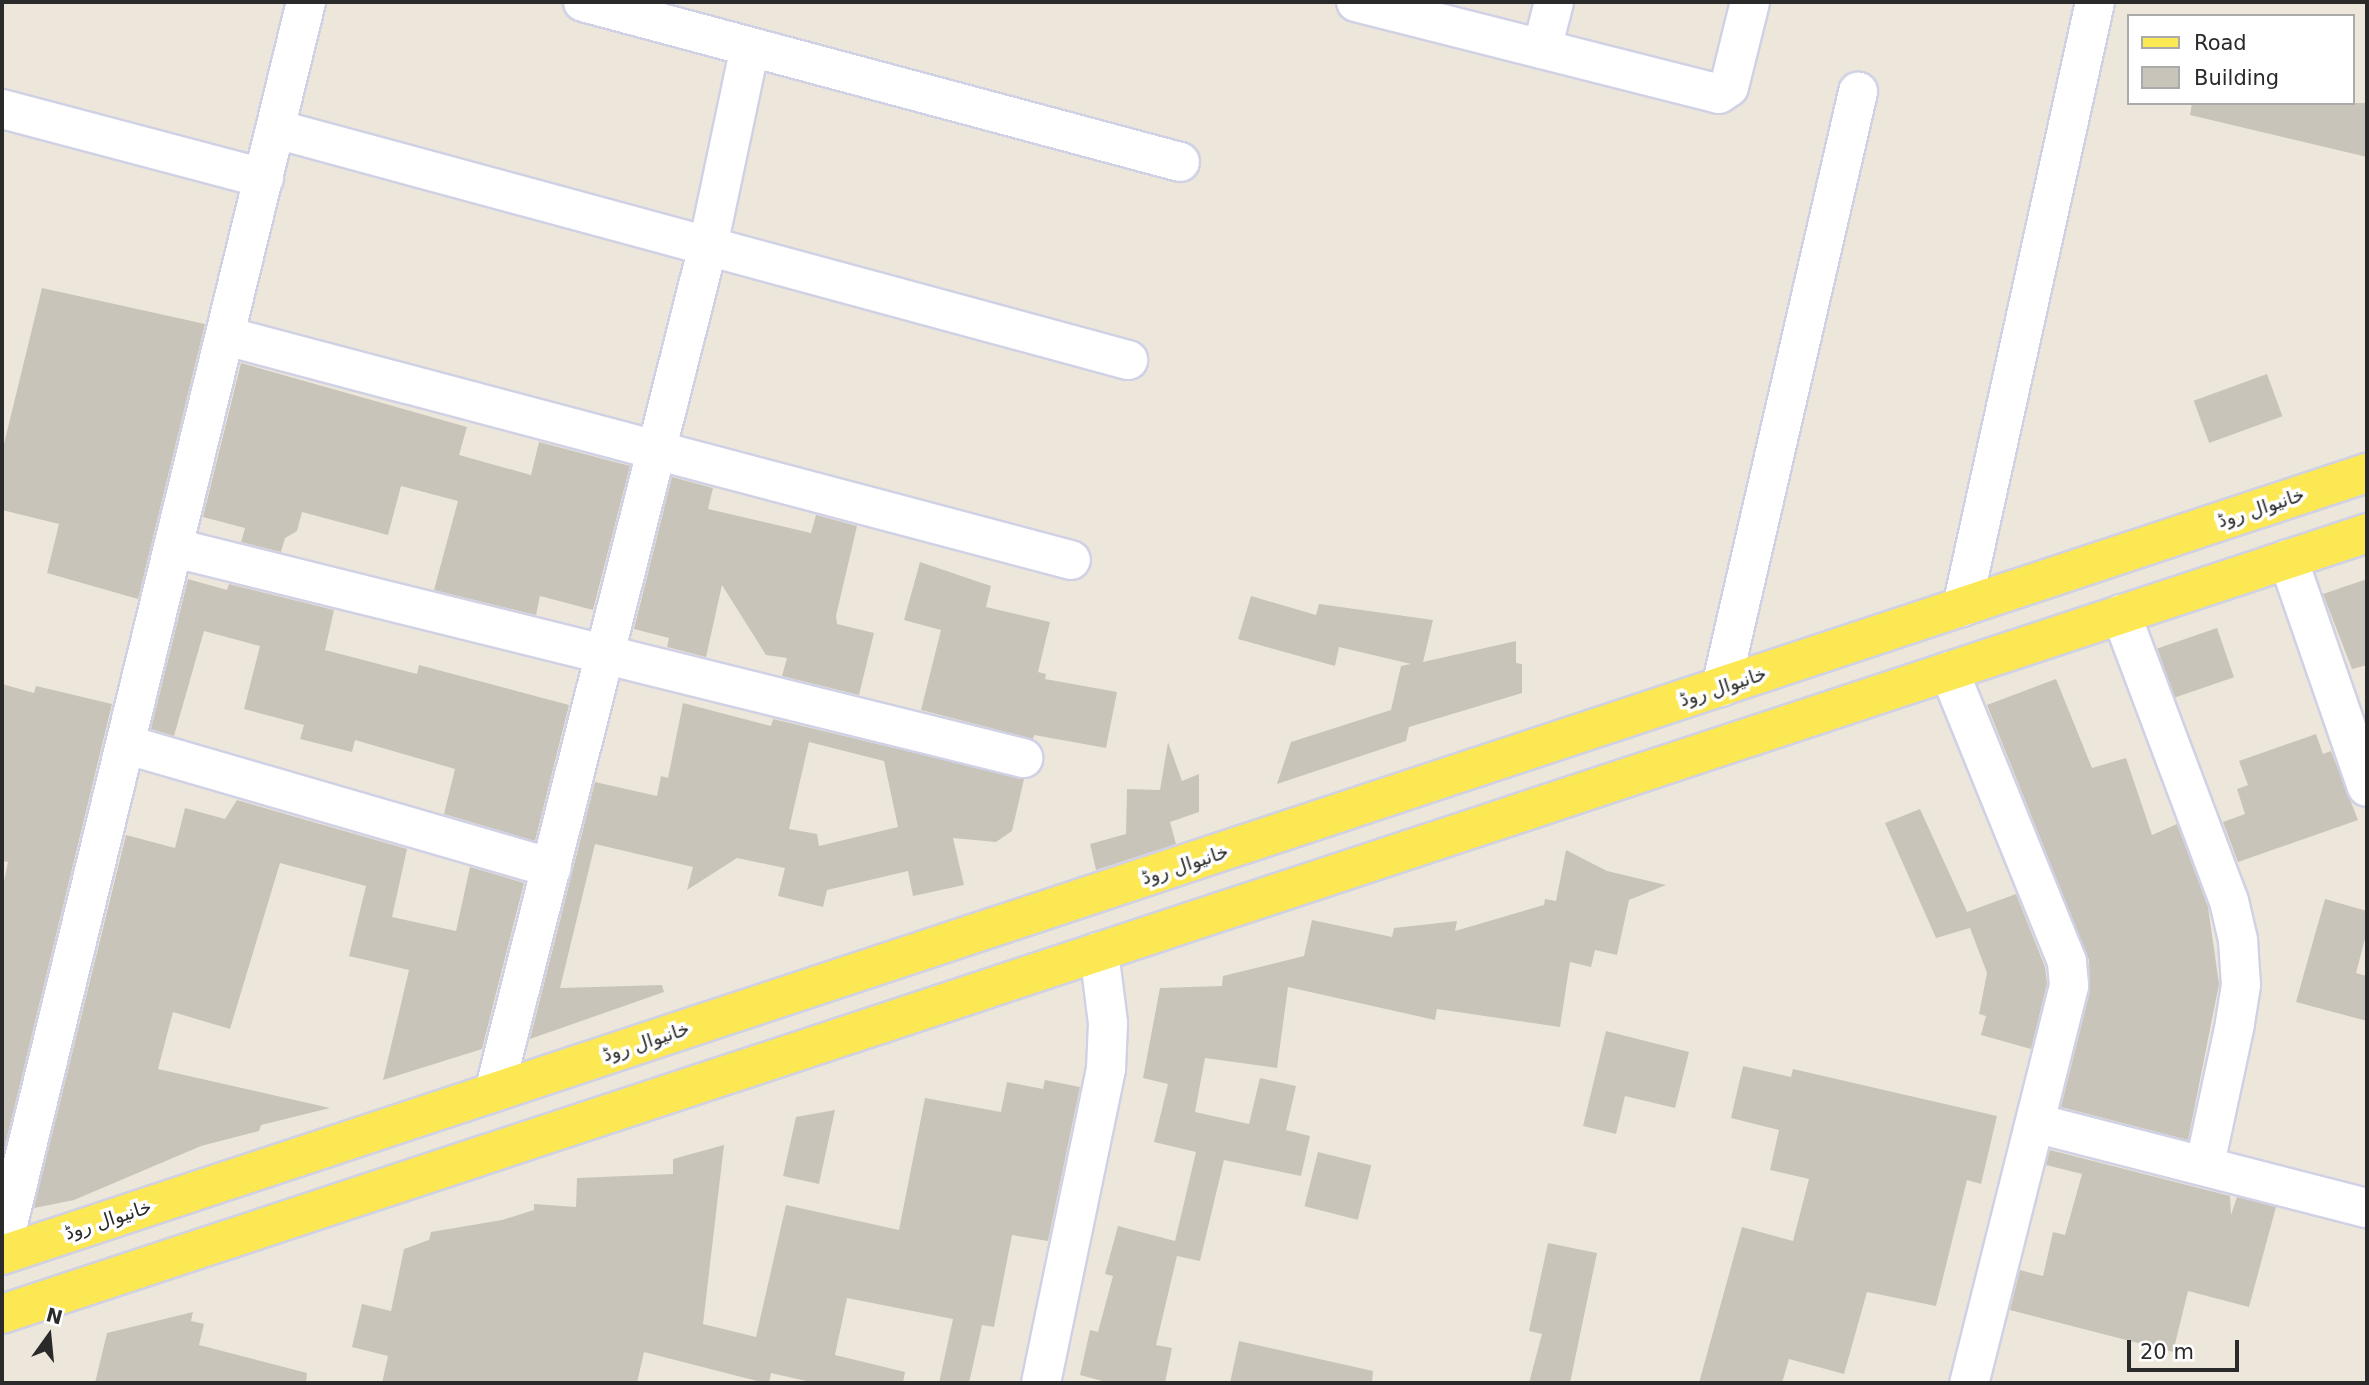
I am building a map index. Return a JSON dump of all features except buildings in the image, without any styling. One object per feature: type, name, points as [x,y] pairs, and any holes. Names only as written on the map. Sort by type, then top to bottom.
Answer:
[{"type":"main road","name":"خانیوال روڈ","points":[[2,1255],[2367,473]]},
{"type":"main road","points":[[2,1314],[2367,533]]},
{"type":"street","points":[[2,1249],[128,745],[306,2]]},
{"type":"street","points":[[583,2],[1180,162]]},
{"type":"street","points":[[1356,2],[1718,94],[1729,87],[1749,2]]},
{"type":"street","points":[[1542,50],[1554,2]]},
{"type":"street","points":[[1962,607],[2095,2]]},
{"type":"street","points":[[494,1092],[708,246],[750,47]]},
{"type":"street","points":[[1721,687],[1858,92]]},
{"type":"street","points":[[2,109],[264,178]]},
{"type":"street","points":[[276,129],[1128,360]]},
{"type":"street","points":[[226,336],[1071,559]]},
{"type":"street","points":[[175,548],[1023,758]]},
{"type":"street","points":[[2288,559],[2367,787]]},
{"type":"street","points":[[2121,614],[2229,901],[2238,940],[2241,985],[2205,1164]]},
{"type":"street","points":[[1949,671],[2067,961],[2069,986],[1969,1383]]},
{"type":"street","points":[[128,745],[551,868]]},
{"type":"street","points":[[1041,1383],[1106,1069],[1108,1023],[1099,951]]},
{"type":"street","points":[[2035,1123],[2205,1164],[2367,1208]]}]
